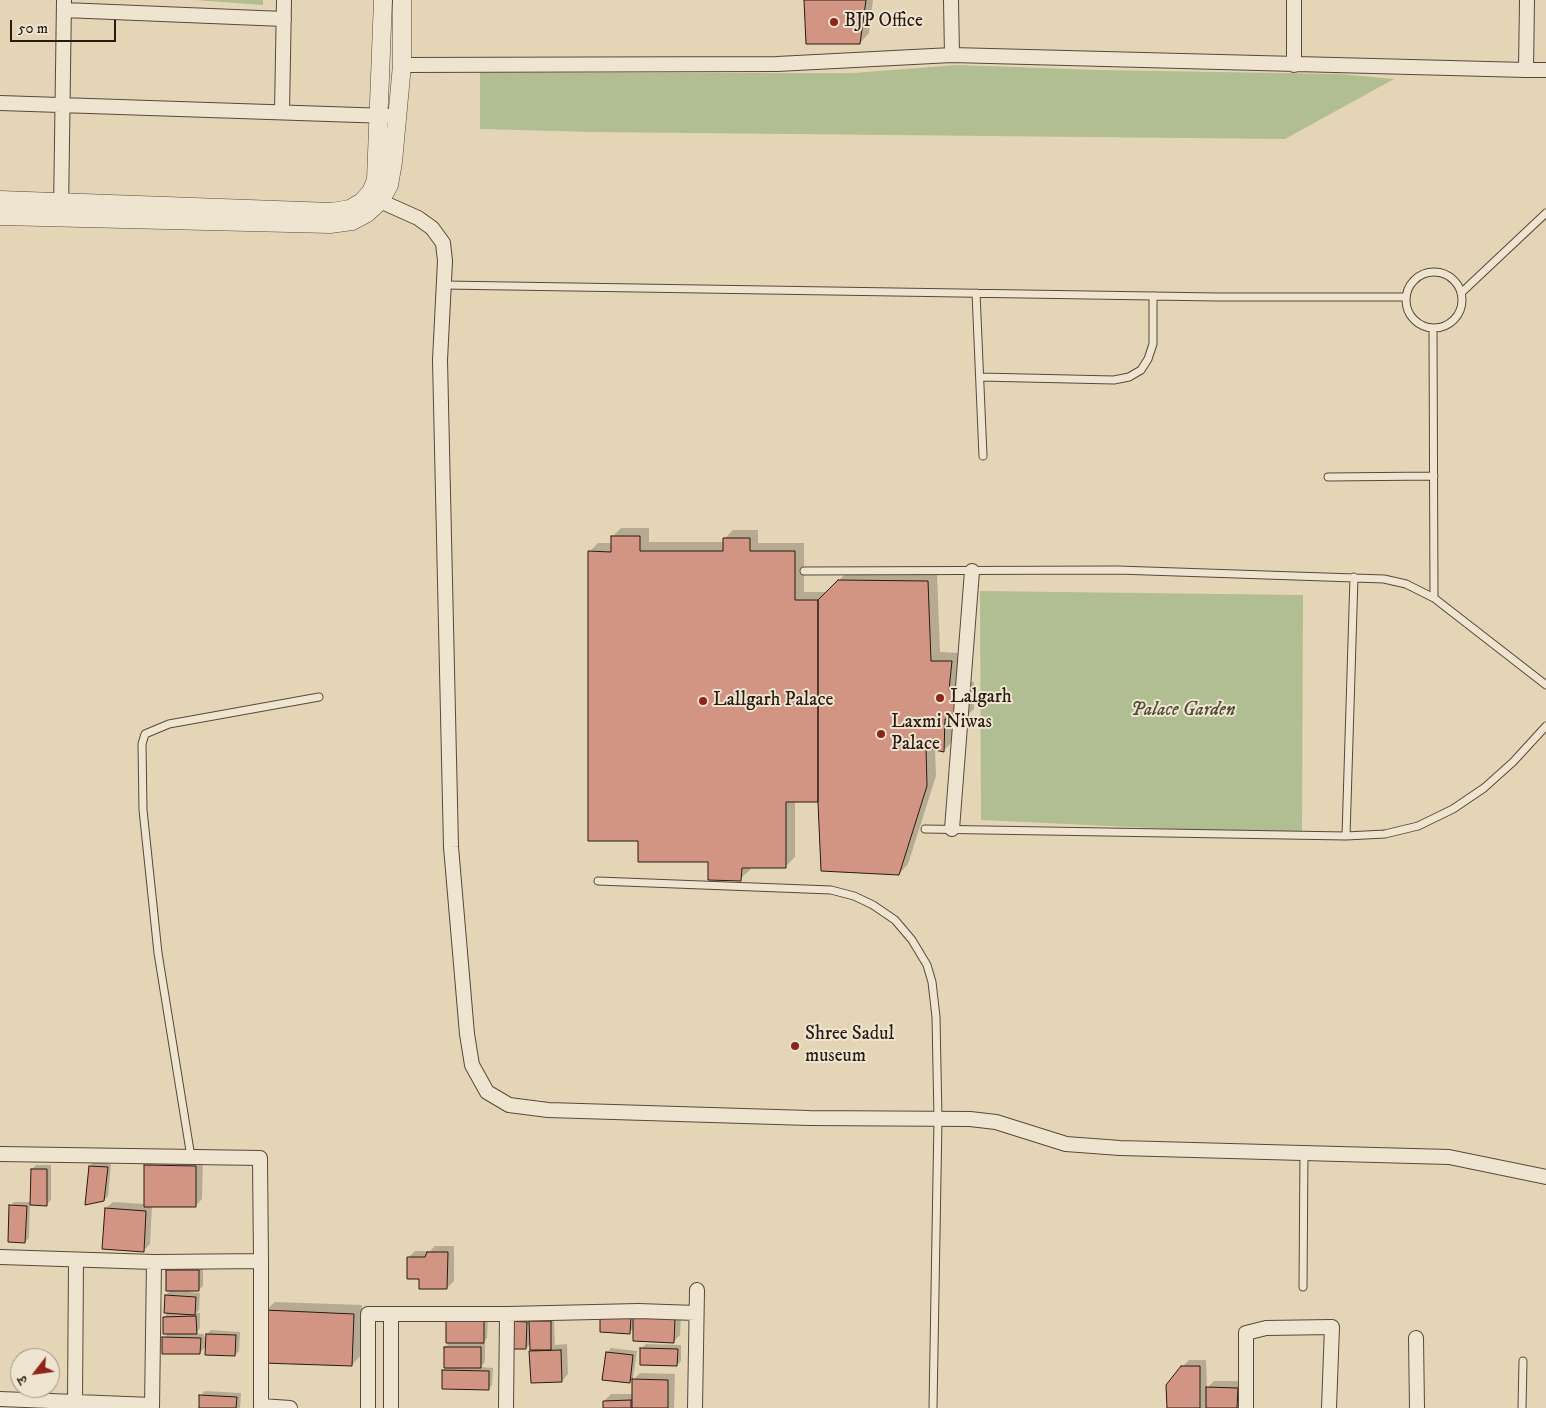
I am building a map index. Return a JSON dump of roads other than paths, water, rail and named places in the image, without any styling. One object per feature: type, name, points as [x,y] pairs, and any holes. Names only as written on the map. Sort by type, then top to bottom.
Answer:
[{"type":"street","points":[[171,0],[171,15]]},
{"type":"street","points":[[282,112],[284,0]]},
{"type":"street","points":[[0,200],[61,210],[330,224],[352,221],[367,213],[380,202],[388,185],[393,162],[388,116],[383,0]]},
{"type":"street","points":[[0,216],[61,210],[322,211],[350,209],[362,202],[371,192],[376,180],[388,116],[402,65],[402,0]]},
{"type":"street","points":[[951,0],[952,55]]},
{"type":"street","points":[[1294,0],[1294,65]]},
{"type":"street","points":[[1526,70],[1527,0]]},
{"type":"street","points":[[61,210],[64,5],[171,15],[284,19]]},
{"type":"street","points":[[402,65],[776,64],[952,55],[1546,70]]},
{"type":"street","points":[[0,103],[63,107],[388,116]]},
{"type":"street","points":[[380,202],[418,218],[432,228],[443,243],[445,261],[440,360],[451,847],[467,1034],[472,1065],[487,1092],[509,1105],[548,1110],[996,1122],[1066,1144],[1120,1148],[1449,1157],[1546,1177]]},
{"type":"street","points":[[952,829],[972,571]]},
{"type":"street","points":[[0,1154],[260,1158],[261,1406],[290,1408]]},
{"type":"street","points":[[0,1257],[154,1262],[261,1261]]},
{"type":"street","points":[[75,1402],[76,1260]]},
{"type":"street","points":[[0,1400],[152,1407],[154,1262]]},
{"type":"street","points":[[695,1408],[697,1290]]},
{"type":"street","points":[[368,1408],[368,1314],[507,1314],[638,1311],[696,1313]]},
{"type":"street","points":[[391,1314],[391,1408]]},
{"type":"street","points":[[506,1408],[507,1314]]},
{"type":"street","points":[[1246,1408],[1246,1333],[1266,1328],[1332,1327],[1330,1408]]},
{"type":"street","points":[[1416,1338],[1417,1408]]},
{"type":"lane","points":[[1460,293],[1546,213]]},
{"type":"lane","points":[[1432,272],[1450,278],[1460,293],[1462,302],[1456,317],[1449,323],[1433,328],[1418,323],[1411,316],[1406,297],[1414,280],[1432,272]]},
{"type":"lane","points":[[444,285],[1153,296],[1406,297]]},
{"type":"lane","points":[[976,293],[983,456]]},
{"type":"lane","points":[[980,378],[1114,380],[1129,377],[1141,370],[1153,344],[1153,296]]},
{"type":"lane","points":[[1433,328],[1434,598]]},
{"type":"lane","points":[[1328,477],[1434,476]]},
{"type":"lane","points":[[804,571],[1128,570],[1384,579],[1406,584],[1434,598],[1546,685]]},
{"type":"lane","points":[[1346,836],[1354,577]]},
{"type":"lane","points":[[190,1157],[158,953],[143,810],[142,744],[145,734],[169,724],[319,697]]},
{"type":"lane","points":[[925,829],[1346,836],[1385,834],[1418,826],[1453,809],[1484,788],[1514,762],[1546,726]]},
{"type":"lane","points":[[598,881],[831,890],[854,896],[895,920],[912,940],[927,965],[932,982],[936,1018],[938,1119],[933,1407]]},
{"type":"lane","points":[[1303,1286],[1304,1152]]},
{"type":"lane","points":[[1522,1408],[1523,1361]]},
{"type":"place","name":"BJP Office","points":[[834,22]]},
{"type":"place","name":"Lalgarh","points":[[940,698]]},
{"type":"place","name":"Lallgarh Palace","points":[[703,701]]},
{"type":"place","name":"Laxmi Niwas Palace","points":[[881,734]]},
{"type":"place","name":"Shree Sadul museum","points":[[795,1046]]},
{"type":"park label","name":"Palace Garden","points":[[1183,711]]}]
